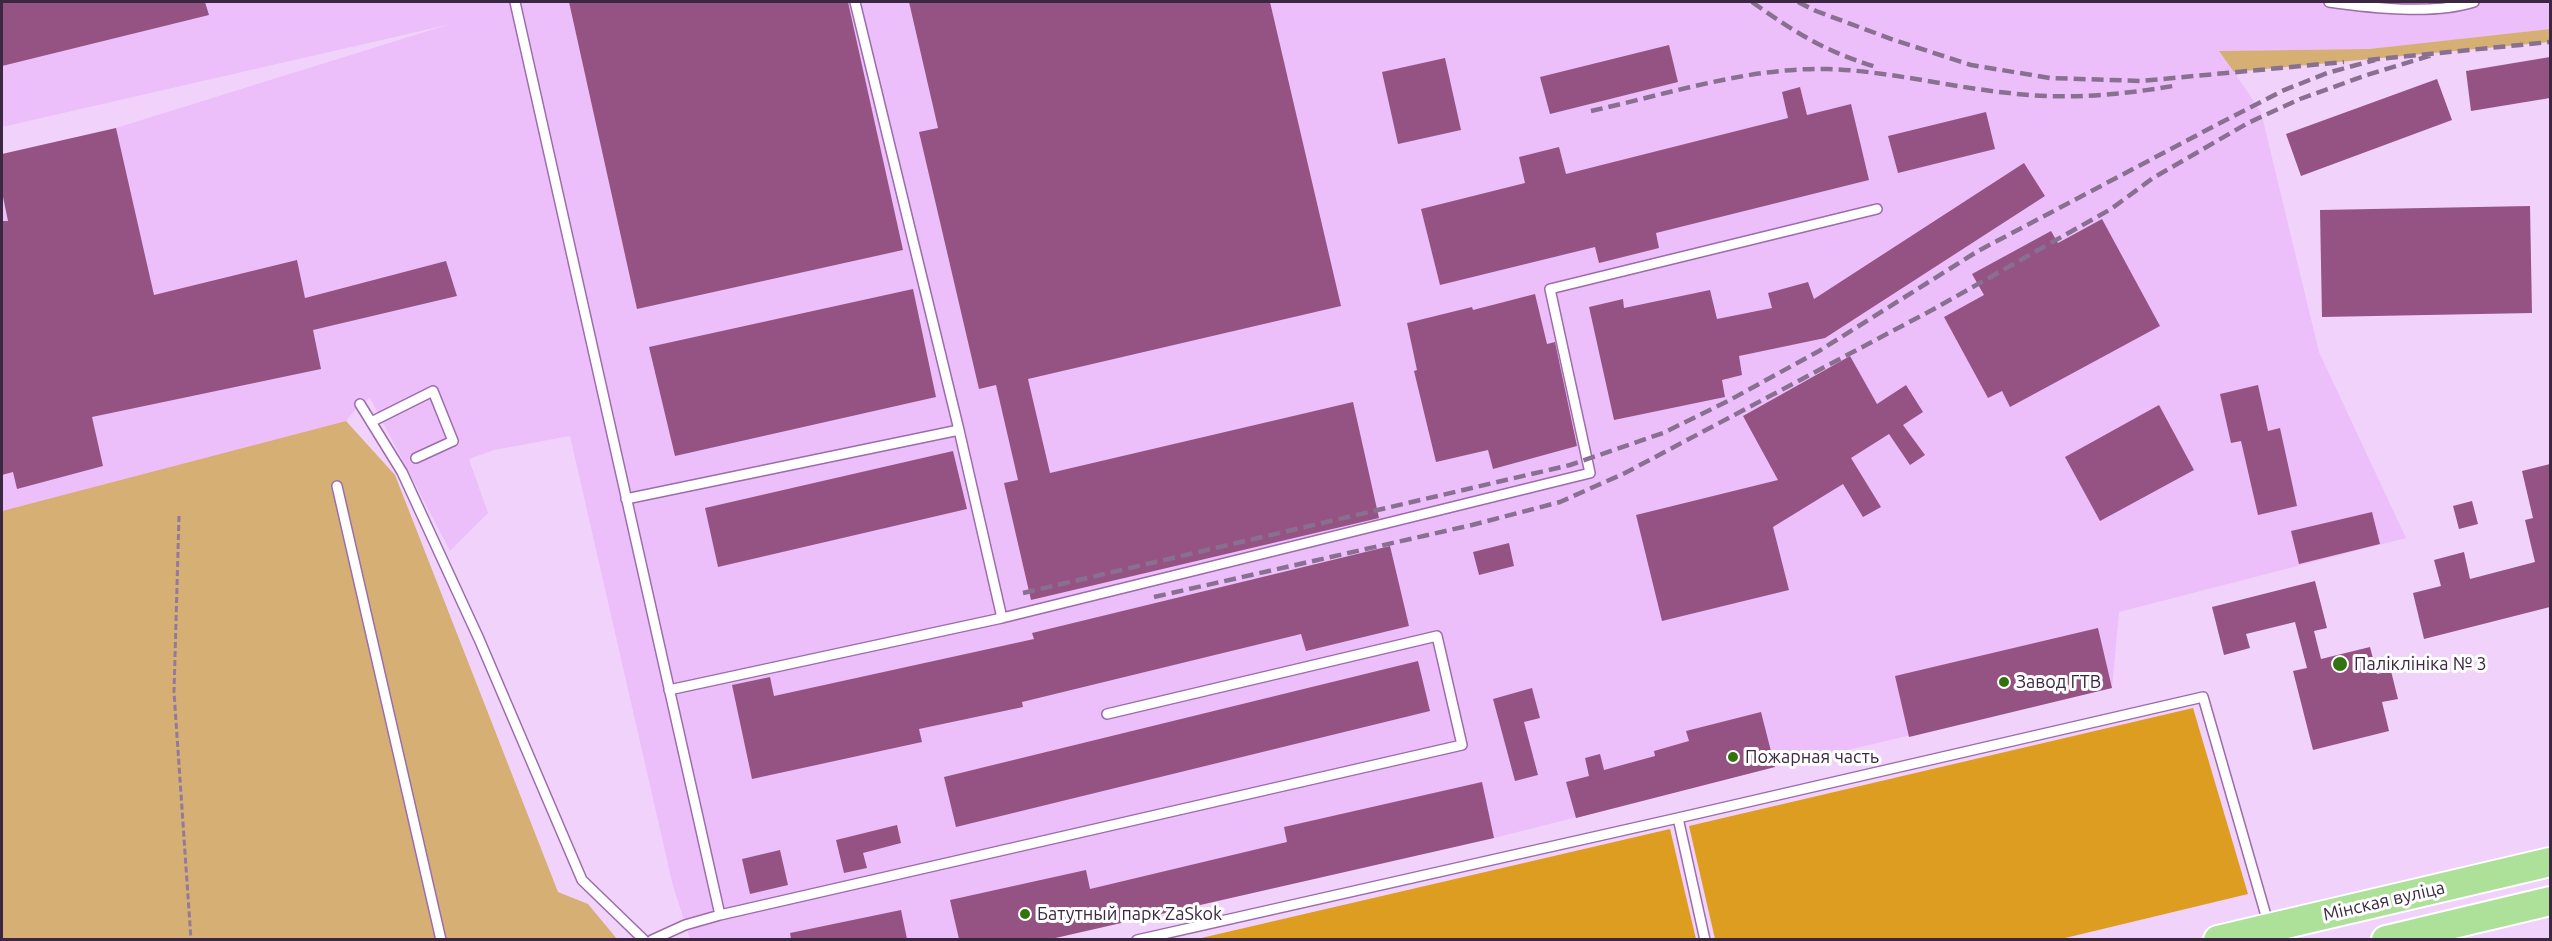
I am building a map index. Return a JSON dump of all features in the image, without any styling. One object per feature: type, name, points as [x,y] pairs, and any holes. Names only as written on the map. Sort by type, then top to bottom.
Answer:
[{"type":"main road","name":"Мінская вуліца","points":[[2218,939],[2271,934],[2550,862]]},
{"type":"main road","name":"Мінская вуліца","points":[[2386,939],[2550,901]]},
{"type":"lane","points":[[515,2],[720,915]]},
{"type":"lane","points":[[855,2],[959,430],[1002,618]]},
{"type":"lane","points":[[2329,2],[2398,8],[2457,7],[2474,2]]},
{"type":"lane","points":[[669,690],[1002,618],[1590,473],[1550,289],[1877,209]]},
{"type":"lane","points":[[371,422],[433,392],[453,441],[416,458]]},
{"type":"lane","points":[[360,404],[402,472],[422,514],[479,639],[582,880],[644,939]]},
{"type":"lane","points":[[626,499],[959,430]]},
{"type":"lane","points":[[337,486],[441,939]]},
{"type":"lane","points":[[652,939],[685,925],[720,915],[1462,745],[1437,636],[1107,714]]},
{"type":"lane","points":[[1137,939],[2204,697],[2271,934]]},
{"type":"lane","points":[[1678,818],[1705,939]]},
{"type":"path","points":[[179,516],[174,692],[191,939]]},
{"type":"shaded area","points":[[2,2],[2550,2],[2550,29],[2369,49],[2220,51],[2261,112],[2319,352],[2406,538],[2119,612],[2112,688],[1775,767],[1494,838],[1051,939],[690,939],[673,886],[570,436],[494,450],[469,459],[488,513],[450,551],[370,398],[360,404],[346,421],[2,511],[2,154],[116,128],[447,25],[2,127]]},
{"type":"shaded area","points":[[2550,29],[2550,42],[2234,72],[2219,51],[2369,49]]},
{"type":"shaded area","points":[[346,421],[395,475],[558,892],[588,904],[617,939],[2,940],[2,511]]},
{"type":"shaded area","points":[[2193,708],[2248,894],[2061,939],[1715,939],[1689,826]]},
{"type":"shaded area","points":[[1670,829],[1696,939],[1197,939]]},
{"type":"building","points":[[2,2],[205,2],[209,15],[2,66]]},
{"type":"building","points":[[569,2],[848,2],[903,250],[637,309]]},
{"type":"building","points":[[909,2],[1270,2],[1341,306],[1028,379],[1050,473],[1353,402],[1379,518],[1031,600],[1004,483],[1018,480],[996,385],[979,389],[919,132],[938,128]]},
{"type":"building","points":[[1669,45],[1678,82],[1550,114],[1540,77]]},
{"type":"building","points":[[2550,57],[2550,98],[2471,111],[2466,71]]},
{"type":"building","points":[[1445,58],[1461,130],[1398,144],[1382,72]]},
{"type":"building","points":[[2437,79],[2452,120],[2301,176],[2286,134]]},
{"type":"building","points":[[1800,87],[1807,115],[1851,104],[1869,180],[1656,233],[1659,248],[1599,263],[1595,247],[1440,285],[1421,209],[1525,183],[1519,157],[1559,147],[1566,174],[1788,118],[1782,92]]},
{"type":"building","points":[[1986,112],[1995,149],[1898,173],[1888,136]]},
{"type":"building","points":[[116,128],[154,295],[297,260],[305,298],[446,261],[457,296],[313,330],[321,369],[92,417],[103,466],[17,489],[13,472],[2,475],[2,221],[8,221],[2,192],[2,154]]},
{"type":"building","points":[[2024,163],[2045,196],[1825,338],[1739,356],[1742,375],[1722,380],[1725,397],[1614,420],[1589,307],[1623,299],[1624,308],[1710,290],[1717,319],[1772,308],[1768,293],[1808,282],[1814,299]]},
{"type":"building","points":[[2530,206],[2532,313],[2322,317],[2320,210]]},
{"type":"building","points":[[2102,219],[2160,326],[2010,407],[2002,391],[1988,398],[1944,317],[1984,295],[1972,274],[2051,231],[2058,243]]},
{"type":"building","points":[[913,289],[936,397],[675,456],[649,347]]},
{"type":"building","points":[[1535,294],[1547,344],[1555,342],[1577,446],[1493,469],[1488,450],[1436,462],[1414,371],[1417,370],[1407,323],[1472,307],[1473,310]]},
{"type":"building","points":[[1850,356],[1877,404],[1906,385],[1923,412],[1903,425],[1925,455],[1910,465],[1889,434],[1851,458],[1881,507],[1863,517],[1843,484],[1773,527],[1789,590],[1662,621],[1636,515],[1778,480],[1743,416]]},
{"type":"building","points":[[2258,385],[2268,431],[2280,428],[2297,506],[2258,515],[2241,441],[2231,443],[2220,394]]},
{"type":"building","points":[[2159,405],[2194,470],[2100,521],[2065,457]]},
{"type":"building","points":[[953,451],[967,509],[718,567],[705,508]]},
{"type":"building","points":[[2550,464],[2550,607],[2424,639],[2413,593],[2441,586],[2434,560],[2464,552],[2470,579],[2535,562],[2525,520],[2533,518],[2522,471]]},
{"type":"building","points":[[2472,501],[2478,524],[2459,529],[2453,506]]},
{"type":"building","points":[[2372,512],[2380,544],[2299,564],[2291,531]]},
{"type":"building","points":[[1509,543],[1514,566],[1479,575],[1473,552]]},
{"type":"building","points":[[1390,546],[1409,626],[1306,651],[1301,634],[1022,702],[1023,707],[919,729],[922,742],[752,779],[732,685],[770,677],[774,696],[1034,639],[1032,633]]},
{"type":"building","name":"Паліклініка № 3","points":[[2315,581],[2327,628],[2314,631],[2321,659],[2370,647],[2377,674],[2391,671],[2398,699],[2382,702],[2389,731],[2313,750],[2293,671],[2307,668],[2295,622],[2246,634],[2250,648],[2224,655],[2212,607]]},
{"type":"building","name":"Завод ГТВ","points":[[2098,628],[2112,688],[1909,737],[1895,676]]},
{"type":"building","points":[[1418,661],[1430,711],[956,827],[944,777]]},
{"type":"building","points":[[1532,688],[1540,718],[1524,722],[1538,775],[1515,781],[1493,699]]},
{"type":"building","points":[[1761,712],[1775,767],[1576,818],[1566,782],[1589,776],[1585,758],[1600,754],[1604,770],[1655,756],[1654,751],[1689,741],[1686,731]]},
{"type":"building","points":[[1482,782],[1494,838],[1051,939],[959,939],[950,900],[1086,870],[1090,889],[1287,842],[1284,827]]},
{"type":"building","points":[[897,825],[901,843],[863,853],[867,868],[844,873],[836,840]]},
{"type":"building","points":[[780,850],[788,885],[750,894],[742,859]]},
{"type":"building","points":[[901,910],[907,939],[791,939],[790,933]]},
{"type":"railway","points":[[1752,2],[1811,40],[1876,67]]},
{"type":"railway","points":[[1798,2],[1894,40],[1971,65],[2050,78],[2141,81],[2344,62]]},
{"type":"railway","points":[[2368,60],[2550,42]]},
{"type":"railway","points":[[1154,597],[1472,525],[1560,502],[1625,473],[1932,310],[2111,209],[2153,178],[2248,123],[2300,99],[2432,55]]},
{"type":"railway","points":[[1023,593],[1570,465],[1663,433],[1728,401],[1819,351],[1978,251],[2220,123],[2282,91],[2327,73],[2375,60]]},
{"type":"railway","points":[[1591,111],[1739,77],[1798,70],[1851,70],[1986,90],[2050,96],[2112,94],[2173,86]]},
{"type":"place","name":"Паліклініка № 3","points":[[2340,664]]},
{"type":"place","name":"Завод ГТВ","points":[[2004,682]]},
{"type":"place","name":"Пожарная часть","points":[[1733,757]]},
{"type":"place","name":"Батутный парк ZaSkok","points":[[1025,914]]}]
